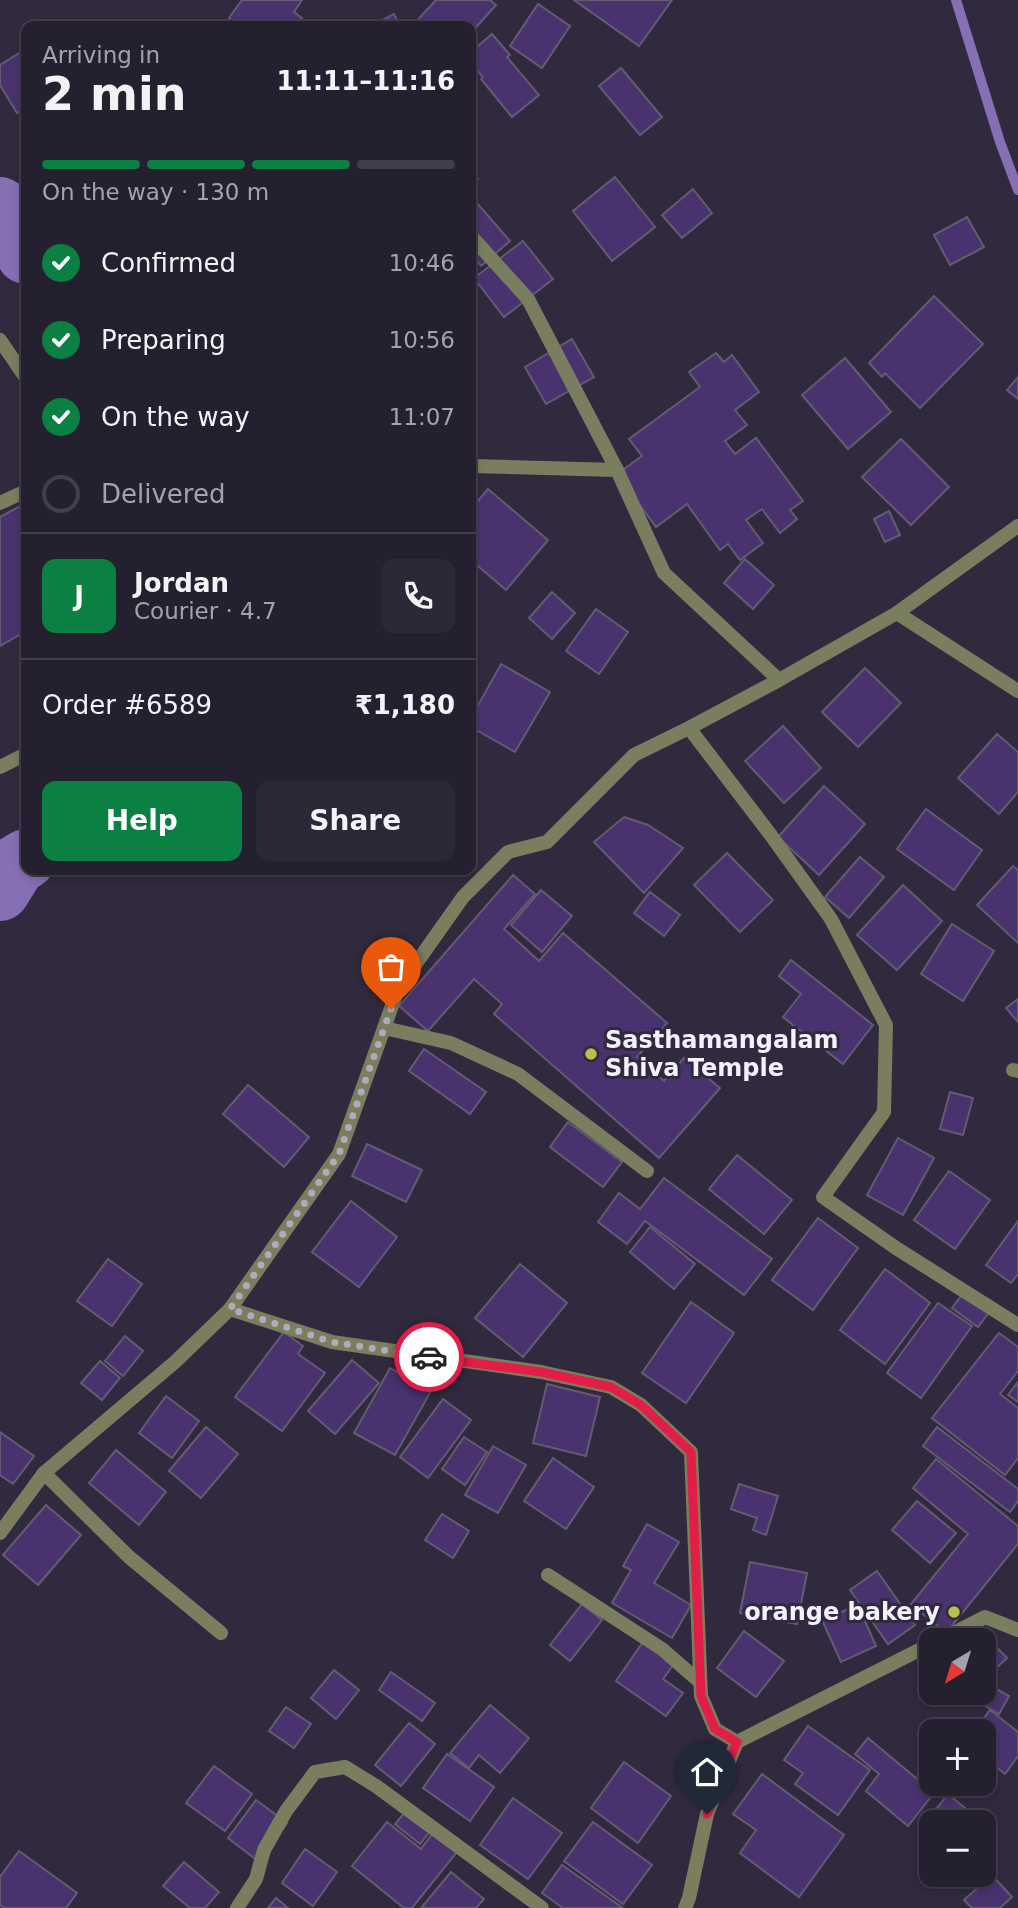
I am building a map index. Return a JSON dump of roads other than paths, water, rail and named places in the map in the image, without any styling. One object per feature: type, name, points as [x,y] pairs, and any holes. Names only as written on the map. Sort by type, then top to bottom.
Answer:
[{"type":"street","points":[[476,242],[528,299],[617,470],[664,573],[779,680]]},
{"type":"street","points":[[0,340],[21,371]]},
{"type":"street","points":[[476,466],[617,470]]},
{"type":"street","points":[[0,503],[21,493]]},
{"type":"street","points":[[0,1533],[44,1473],[176,1362],[230,1309],[339,1154],[398,989],[463,898],[508,852],[547,842],[634,755],[779,680],[897,613],[1018,526]]},
{"type":"street","points":[[897,613],[1018,691]]},
{"type":"street","points":[[689,728],[831,919],[886,1026],[884,1112],[823,1197],[896,1248],[1018,1325]]},
{"type":"street","points":[[0,767],[21,756]]},
{"type":"street","points":[[384,1028],[452,1043],[518,1074],[647,1171]]},
{"type":"street","points":[[230,1309],[332,1342],[541,1372],[611,1387],[641,1405],[691,1452],[701,1696],[715,1729],[737,1742]]},
{"type":"street","points":[[44,1473],[129,1557],[221,1633]]},
{"type":"street","points":[[548,1575],[662,1649],[700,1682]]},
{"type":"street","points":[[963,1628],[985,1617],[1018,1630]]},
{"type":"street","points":[[685,1908],[690,1898],[707,1814],[737,1742],[919,1650]]},
{"type":"street","points":[[237,1908],[256,1879],[264,1850],[286,1811],[315,1772],[345,1767],[376,1786],[542,1908]]},
{"type":"waterway","points":[[956,0],[1000,142],[1018,190]]},
{"type":"waterway","points":[[0,207],[21,245]]},
{"type":"waterway","points":[[0,891],[16,865],[21,862]]},
{"type":"place","name":"Sasthamangalam Shiva Temple","points":[[591,1054]]},
{"type":"place","name":"orange bakery","points":[[954,1612]]}]
